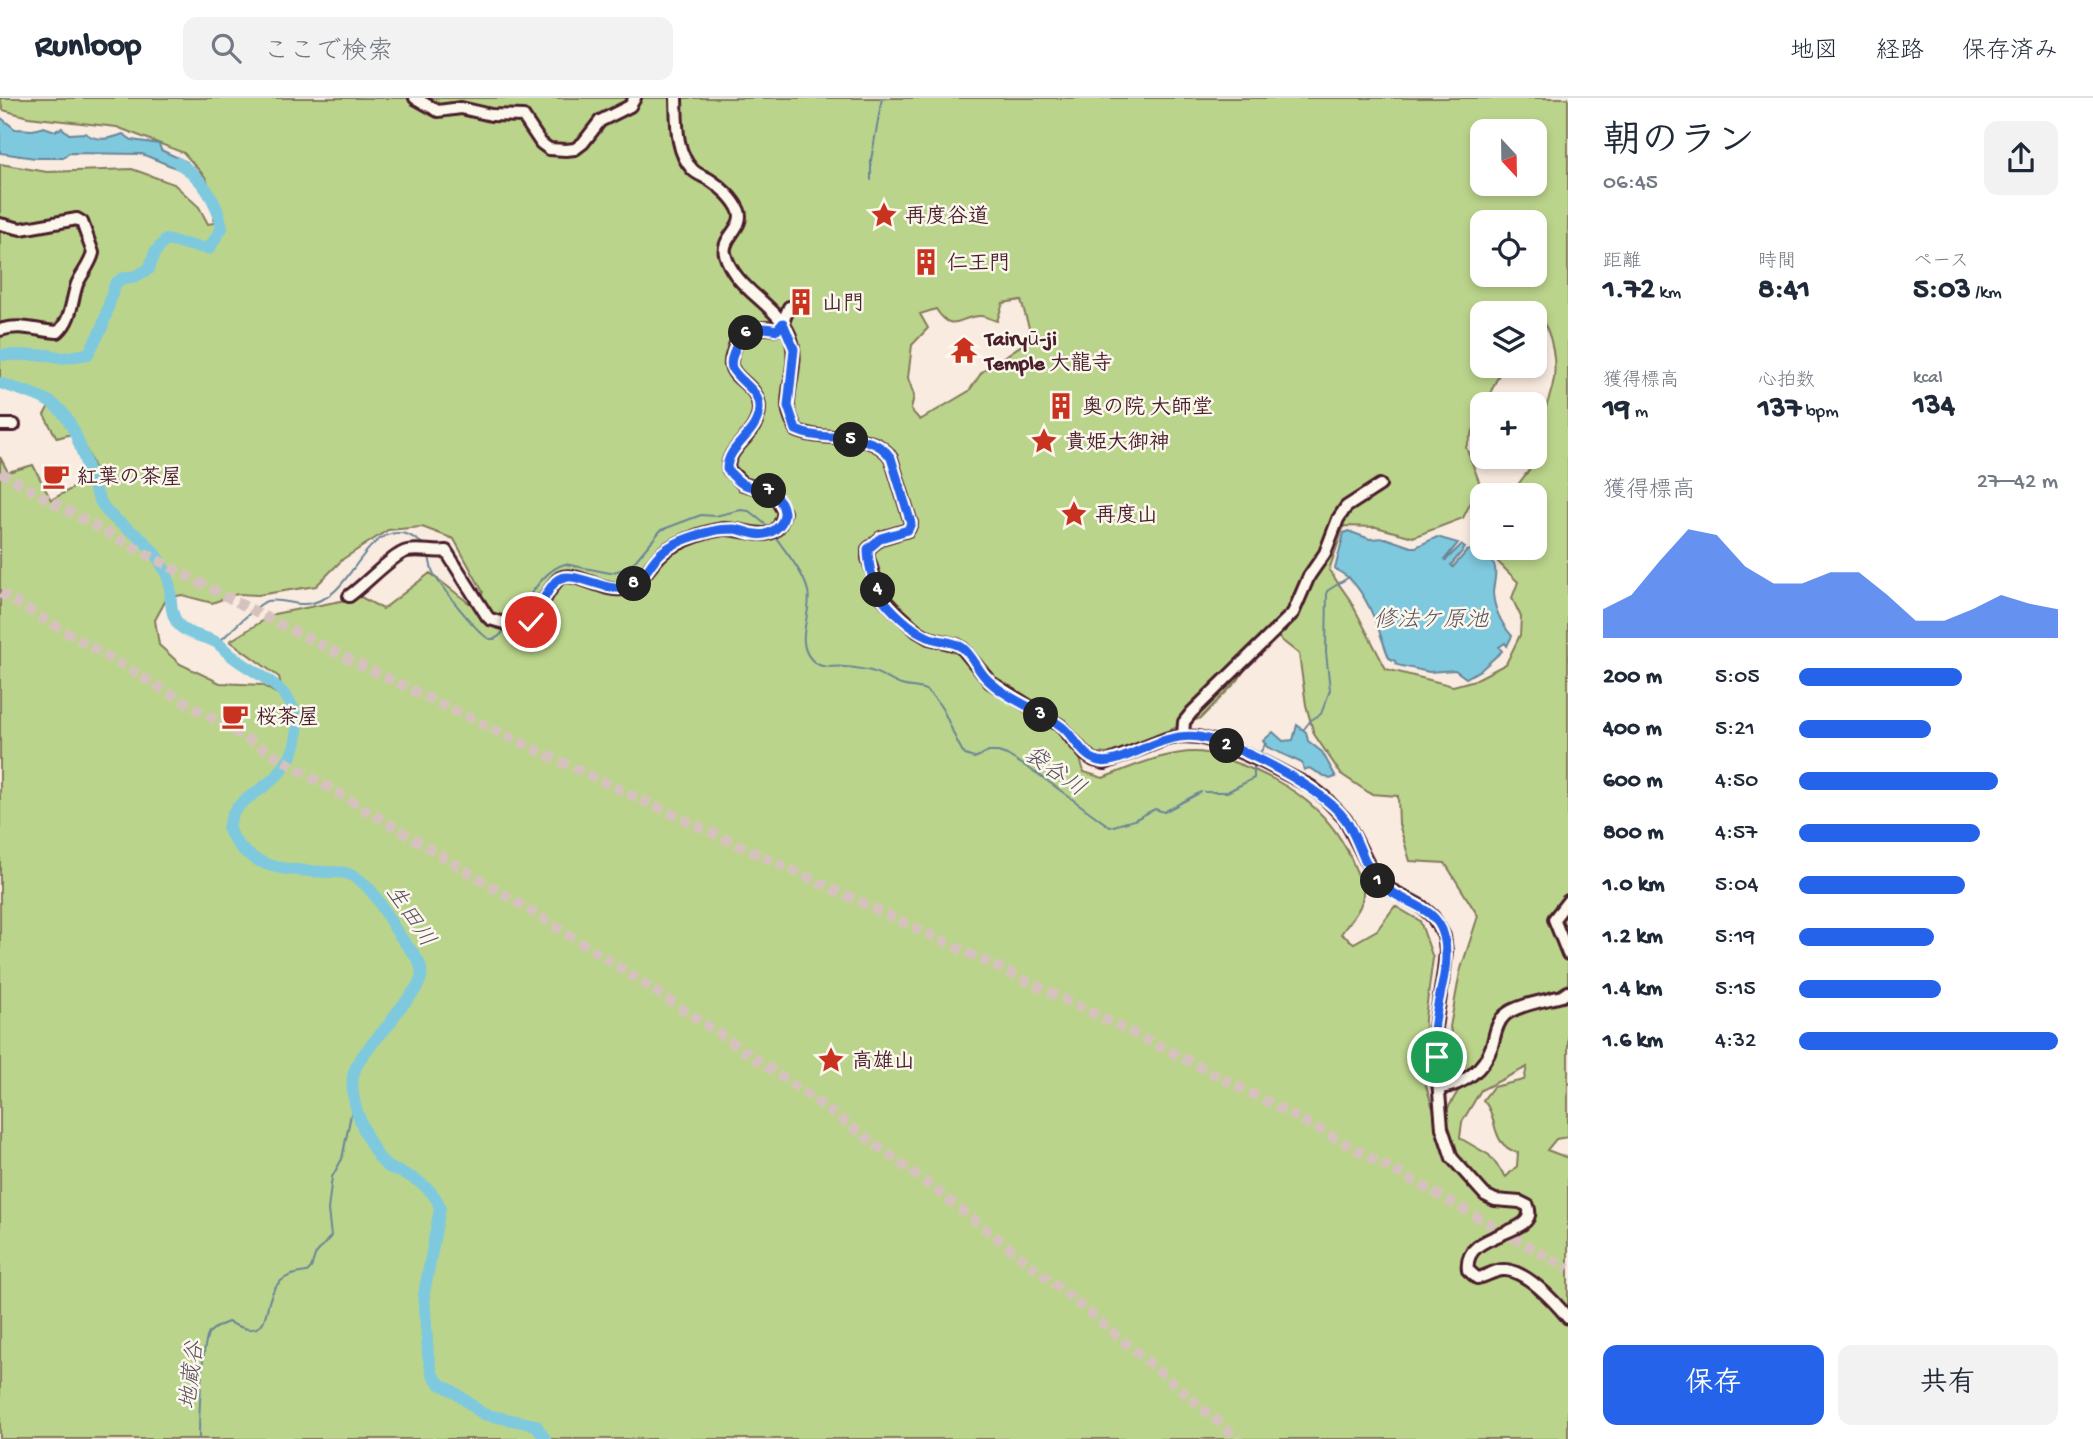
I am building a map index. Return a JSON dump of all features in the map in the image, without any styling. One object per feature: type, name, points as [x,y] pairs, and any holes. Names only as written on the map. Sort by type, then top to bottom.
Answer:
[{"type":"street","points":[[415,98],[438,111],[460,108],[523,116],[541,143],[557,151],[575,149],[600,121],[630,106],[635,98]]},
{"type":"street","points":[[676,98],[679,141],[690,167],[733,201],[740,214],[740,219],[724,246],[734,276],[783,323],[794,349],[788,406],[796,430],[817,437],[872,442],[885,449],[891,458],[911,523],[908,530],[881,538],[868,549],[868,558],[880,595],[917,631],[929,638],[963,649],[989,682],[1061,726],[1085,754],[1094,760],[1105,763],[1166,739],[1183,736],[1217,742],[1310,786],[1345,819],[1380,884],[1420,906],[1440,926],[1446,951],[1434,1034],[1442,1128],[1446,1144],[1458,1168],[1485,1195],[1520,1202],[1528,1206],[1531,1213],[1530,1219],[1524,1225],[1480,1244],[1469,1256],[1468,1270],[1477,1278],[1501,1270],[1510,1271],[1543,1291],[1568,1318]]},
{"type":"street","points":[[0,224],[21,229],[76,219],[82,222],[93,253],[79,281],[65,326],[58,332],[11,326],[0,330]]},
{"type":"street","points":[[349,596],[399,554],[417,550],[446,551],[487,616],[509,624],[527,625],[555,582],[562,576],[572,576],[606,588],[619,589],[639,582],[662,552],[674,545],[724,529],[758,535],[770,532],[782,522],[784,512],[776,497],[772,492],[743,484],[727,469],[727,461],[733,450],[751,431],[759,409],[755,392],[732,368],[731,361],[736,342],[749,330],[762,326],[777,330],[789,307]]},
{"type":"street","points":[[0,425],[14,425]]},
{"type":"street","points":[[1183,736],[1184,722],[1192,712],[1293,614],[1309,576],[1325,553],[1338,519],[1346,507],[1380,485]]},
{"type":"street","points":[[1568,901],[1554,919],[1568,954]]},
{"type":"street","points":[[1440,1088],[1448,1087],[1478,1072],[1492,1048],[1497,1028],[1505,1015],[1568,992]]},
{"type":"green space","points":[[0,98],[1568,98],[1568,1137],[1556,1139],[1547,1150],[1568,1158],[1568,1439],[0,1439],[0,457],[8,472],[33,465],[51,500],[97,475],[79,432],[57,438],[44,415],[51,402],[0,379],[0,164],[47,172],[132,169],[174,184],[199,207],[208,224],[214,223],[215,205],[206,178],[184,153],[117,127],[28,117],[3,110]],"holes":[[[1021,300],[1032,338],[982,372],[969,391],[920,420],[911,410],[914,395],[908,378],[912,345],[928,328],[920,314],[936,309],[952,323],[981,316],[997,321],[1003,303]],[[422,527],[454,539],[483,592],[469,603],[430,573],[383,609],[361,597],[274,614],[230,641],[279,677],[284,698],[262,685],[220,683],[180,664],[159,645],[155,620],[167,598],[182,595],[212,603],[237,594],[258,595],[316,586],[343,559],[388,530]],[[1270,631],[1299,654],[1306,705],[1314,734],[1341,774],[1371,794],[1398,796],[1399,824],[1410,861],[1445,863],[1478,916],[1460,972],[1450,1027],[1461,1086],[1438,1125],[1423,1076],[1425,1018],[1433,958],[1420,921],[1395,906],[1377,930],[1354,943],[1341,934],[1361,905],[1363,887],[1346,848],[1335,831],[1308,802],[1292,790],[1256,771],[1210,754],[1194,752],[1168,755],[1103,778],[1084,772],[1078,752],[1108,754],[1201,718],[1238,680]],[[1527,1067],[1524,1080],[1493,1087],[1483,1100],[1491,1114],[1498,1137],[1509,1149],[1518,1153],[1517,1166],[1506,1177],[1489,1155],[1460,1138],[1462,1122],[1481,1090]]]},
{"type":"water","points":[[0,117],[15,129],[33,130],[44,127],[55,131],[62,128],[69,134],[85,133],[99,139],[123,134],[132,140],[159,144],[161,150],[187,162],[191,170],[181,170],[142,154],[69,153],[63,158],[35,158],[0,153]]},
{"type":"water","name":"修法ケ原池","points":[[1348,531],[1370,539],[1385,538],[1411,547],[1437,537],[1458,543],[1446,560],[1461,545],[1465,548],[1451,565],[1453,567],[1470,550],[1470,560],[1487,560],[1494,564],[1495,605],[1512,636],[1507,646],[1505,643],[1499,647],[1502,651],[1482,669],[1466,678],[1455,670],[1429,672],[1397,665],[1389,658],[1363,595],[1349,578],[1335,569],[1344,533]]},
{"type":"water","points":[[1297,725],[1306,732],[1308,741],[1322,752],[1336,777],[1330,779],[1309,768],[1304,770],[1302,763],[1267,747],[1263,741],[1273,732],[1283,741],[1293,740]]},
{"type":"waterway","points":[[871,180],[871,160],[882,98]]},
{"type":"waterway","name":"生田川","points":[[0,355],[49,355],[63,358],[88,354],[102,328],[115,284],[121,279],[136,276],[149,269],[155,252],[166,240],[209,249],[222,228],[217,209],[201,182],[178,163]]},
{"type":"waterway","name":"生田川","points":[[0,383],[50,402],[70,423],[105,509],[138,536],[162,564],[169,583],[172,611],[178,624],[191,633],[216,642],[270,681],[286,696],[292,706],[297,728],[290,758],[270,782],[236,809],[228,828],[245,852],[268,865],[295,870],[344,873],[355,877],[370,889],[421,966],[419,984],[361,1058],[353,1079],[352,1092],[366,1135],[380,1159],[387,1166],[423,1185],[440,1208],[424,1294],[432,1374],[440,1384],[483,1414],[536,1425],[545,1439]]},
{"type":"waterway","name":"袋谷川","points":[[512,620],[535,588],[557,567],[565,564],[610,573],[624,569],[636,560],[661,530],[701,515],[715,516],[741,510],[749,511],[770,528]]},
{"type":"waterway","name":"袋谷川","points":[[218,643],[267,601],[308,604],[325,598],[335,591],[371,546],[381,538],[406,534],[425,545]]},
{"type":"waterway","name":"袋谷川","points":[[775,536],[806,584],[809,599],[804,643],[811,659],[823,666],[872,671],[901,685],[927,691],[945,714],[965,755],[974,758],[989,752],[1007,755],[1038,774],[1110,827],[1134,820],[1155,809],[1164,812],[1201,792]]},
{"type":"waterway","name":"袋谷川","points":[[429,556],[433,572],[442,587],[485,636],[490,639],[500,636],[507,627]]},
{"type":"waterway","points":[[1304,729],[1311,720],[1321,714],[1330,690],[1326,652],[1327,591],[1349,577]]},
{"type":"waterway","points":[[1260,753],[1266,743]]},
{"type":"waterway","points":[[1205,792],[1227,792],[1254,778],[1254,764]]},
{"type":"waterway","name":"地蔵谷","points":[[199,1439],[202,1367],[209,1333],[228,1322],[243,1328],[254,1329],[260,1326],[277,1285],[287,1277],[307,1272],[311,1268],[315,1255],[331,1236],[328,1210],[332,1177],[342,1159],[353,1104]]},
{"type":"tunnel","points":[[0,472],[139,550],[422,695],[998,967],[1195,1064],[1356,1150],[1568,1269]]},
{"type":"tunnel","points":[[0,593],[458,866],[549,922],[727,1039],[794,1085],[988,1231],[1238,1439]]},
{"type":"place","name":"再度谷道","points":[[884,215]]},
{"type":"place","name":"仁王門","points":[[926,262]]},
{"type":"place","name":"山門","points":[[801,302]]},
{"type":"place","name":"Tairyū-ji Temple 大龍寺","points":[[964,350]]},
{"type":"place","name":"奥の院 大師堂","points":[[1061,406]]},
{"type":"place","name":"貴姫大御神","points":[[1044,441]]},
{"type":"place","name":"紅葉の茶屋","points":[[56,476]]},
{"type":"place","name":"再度山","points":[[1074,514]]},
{"type":"place","name":"桜茶屋","points":[[235,716]]},
{"type":"place","name":"高雄山","points":[[831,1060]]},
{"type":"route","points":[[531,622],[555,582],[562,576],[572,576],[606,588],[619,589],[639,582],[654,560],[674,545],[724,529],[758,535],[778,528],[784,512],[776,497],[772,492],[743,484],[727,469],[727,461],[733,450],[751,431],[759,409],[755,392],[732,368],[736,342],[749,330],[762,326],[777,330],[783,323],[794,349],[788,406],[796,430],[817,437],[872,442],[885,449],[891,458],[911,523],[908,530],[881,538],[868,549],[868,558],[880,595],[917,631],[929,638],[963,649],[989,682],[1061,726],[1085,754],[1094,760],[1105,763],[1166,739],[1198,737],[1217,742],[1275,768],[1310,786],[1324,797],[1345,819],[1380,884],[1420,906],[1440,926],[1446,951],[1434,1034],[1437,1057]]}]
